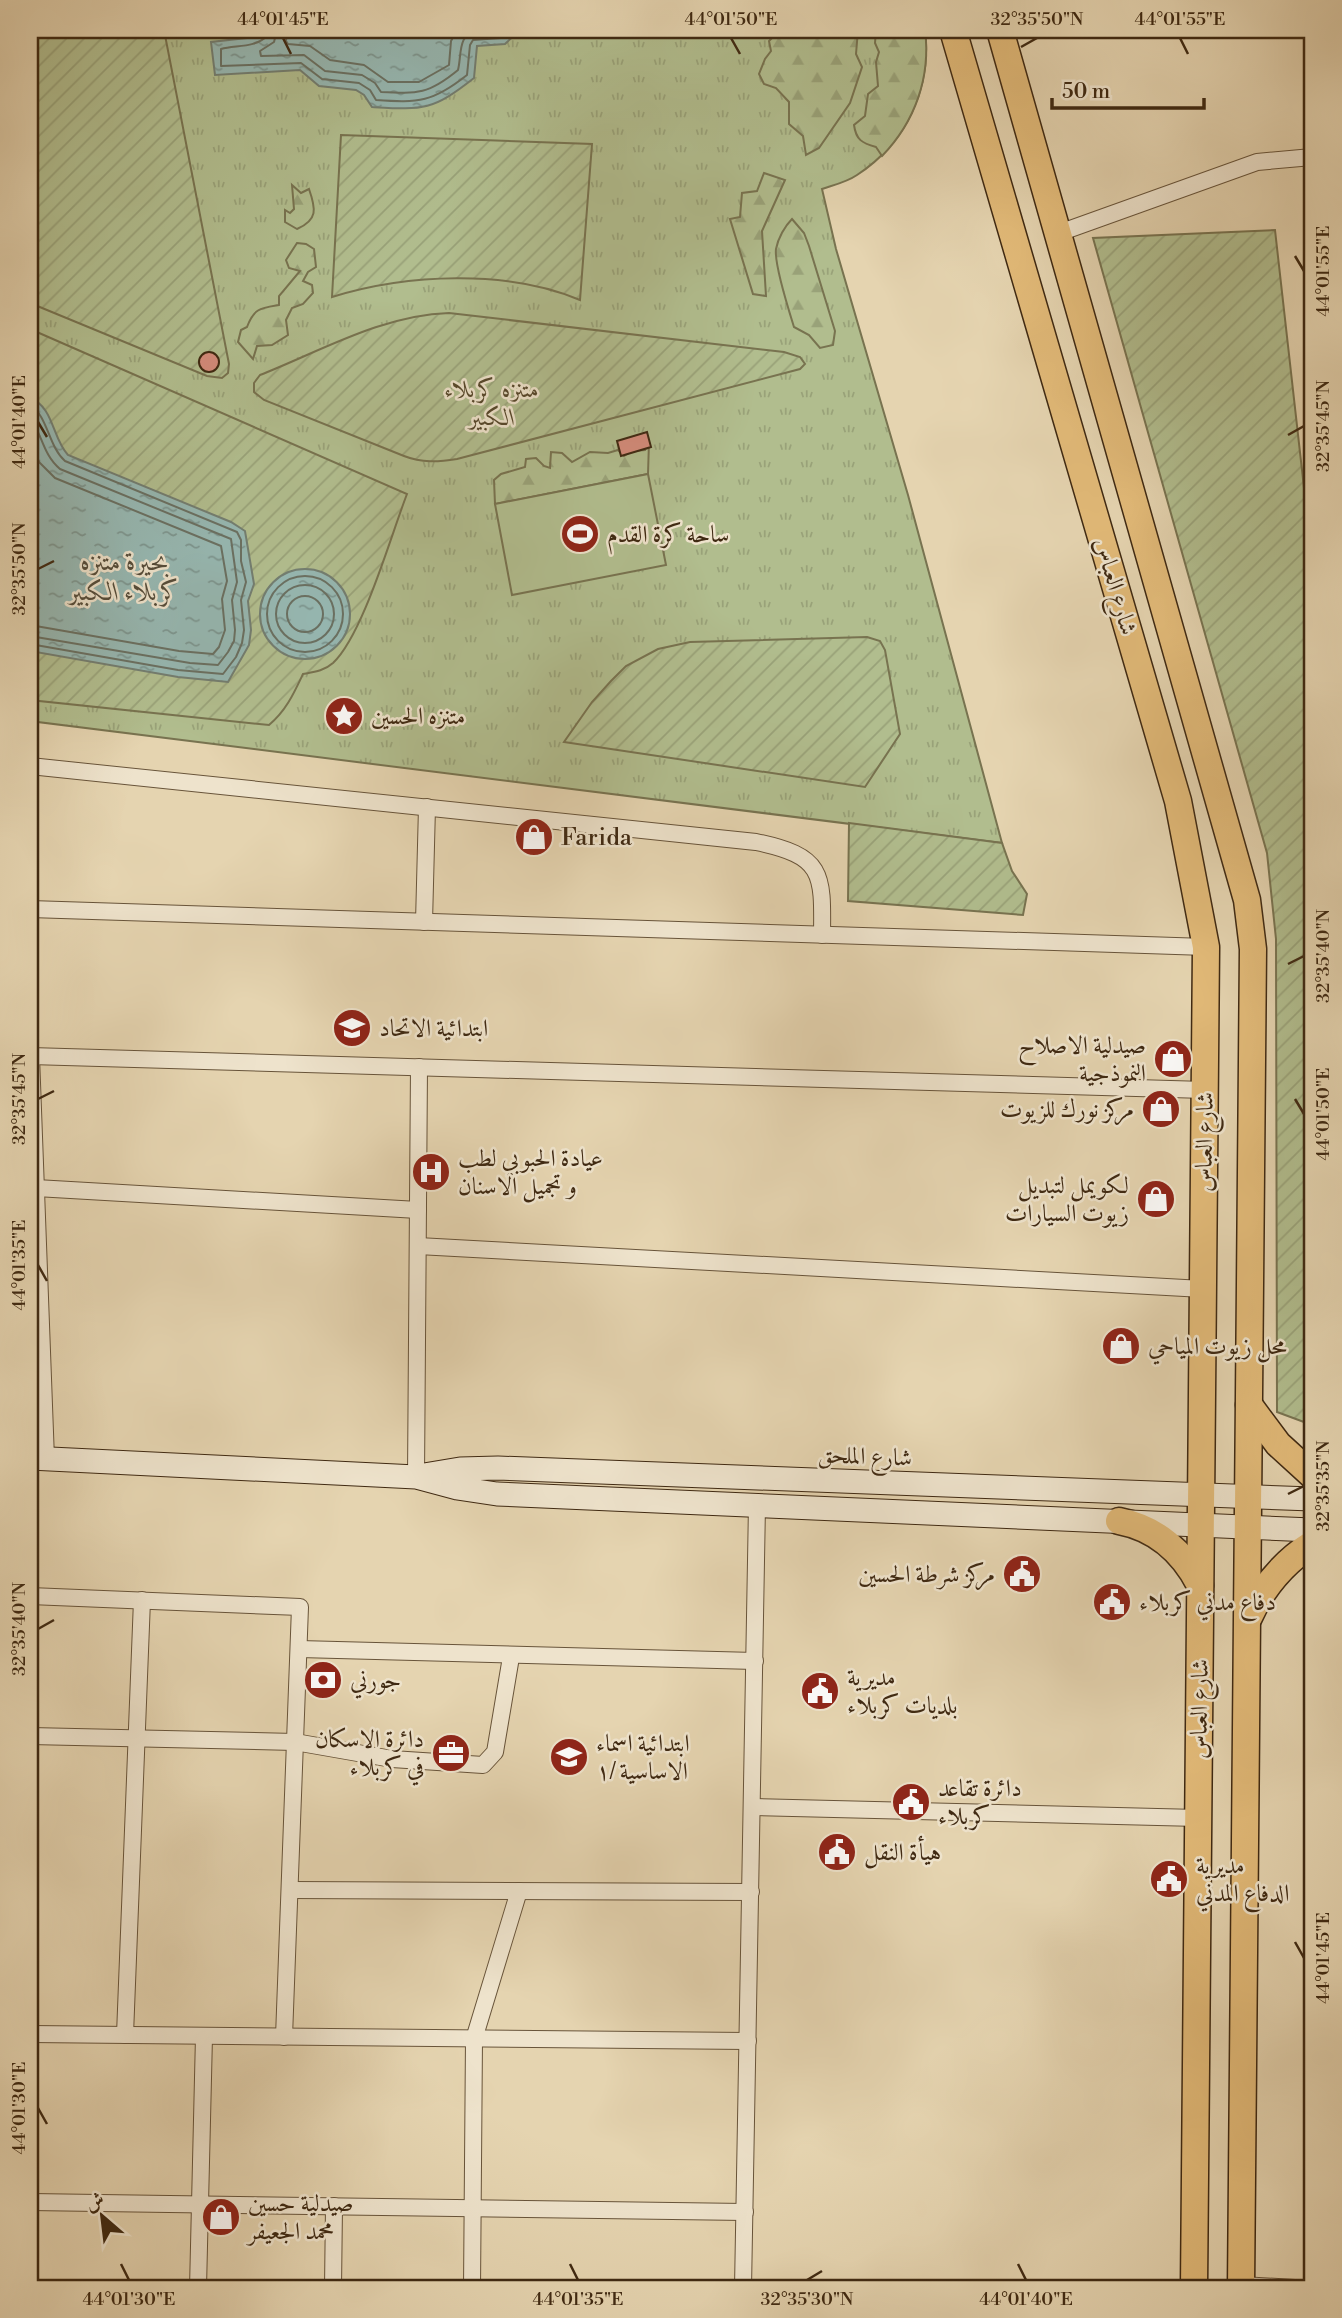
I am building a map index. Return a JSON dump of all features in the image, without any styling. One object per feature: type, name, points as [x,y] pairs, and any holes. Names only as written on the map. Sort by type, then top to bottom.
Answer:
[{"type":"main road","name":"شارع العباس","points":[[953,30],[1178,801],[1206,947],[1194,2288]]},
{"type":"main road","name":"شارع العباس","points":[[1000,30],[1247,900],[1253,949],[1241,2287]]},
{"type":"main road","points":[[1249,1405],[1278,1444],[1312,1475]]},
{"type":"main road","points":[[1119,1521],[1148,1530],[1173,1548],[1184,1559],[1200,1585]]},
{"type":"main road","points":[[1247,1622],[1262,1592],[1272,1579],[1295,1555],[1312,1544]]},
{"type":"street","points":[[1059,233],[1257,162],[1312,157]]},
{"type":"street","points":[[30,766],[775,846],[809,863],[821,881],[822,935]]},
{"type":"street","points":[[424,922],[427,807]]},
{"type":"street","points":[[30,909],[1206,947]]},
{"type":"street","points":[[1205,1090],[30,1056],[36,1188],[38,1459],[416,1476],[457,1488],[497,1493],[1312,1530]]},
{"type":"street","points":[[416,1476],[419,1067]]},
{"type":"street","points":[[30,1169],[36,1188]]},
{"type":"street","points":[[36,1188],[418,1210]]},
{"type":"street","points":[[418,1246],[1203,1290]]},
{"type":"street","name":"شارع الملحق","points":[[416,1476],[460,1469],[498,1468],[1312,1499]]},
{"type":"street","points":[[743,2288],[758,1478]]},
{"type":"street","points":[[30,1596],[300,1607],[284,2037]]},
{"type":"street","points":[[125,2035],[142,1601]]},
{"type":"street","points":[[299,1649],[511,1657],[755,1661]]},
{"type":"street","points":[[30,1736],[295,1742],[391,1759],[483,1765],[495,1752],[511,1657]]},
{"type":"street","points":[[752,1807],[1198,1818]]},
{"type":"street","points":[[290,1890],[751,1892]]},
{"type":"street","points":[[472,2288],[474,2039],[519,1891]]},
{"type":"street","points":[[30,2034],[748,2041]]},
{"type":"street","points":[[198,2288],[204,2036]]},
{"type":"street","points":[[30,2202],[745,2212]]},
{"type":"street","points":[[333,2288],[334,2206]]},
{"type":"street","points":[[1241,2287],[1295,2288]]},
{"type":"green space","name":"متنزه كربلاء الكبير","points":[[30,30],[925,30],[924,73],[912,112],[902,130],[874,162],[857,175],[822,189],[836,249],[908,495],[1002,843],[30,721]]},
{"type":"green space","points":[[30,30],[164,30],[229,364],[228,373],[222,378],[207,376],[30,303]]},
{"type":"green space","points":[[805,30],[858,30],[856,54],[862,67],[850,103],[819,148],[806,155],[803,136],[789,124],[789,102],[776,88],[764,84],[759,74],[771,51],[769,41],[777,33],[802,34]]},
{"type":"green space","points":[[876,30],[925,30],[926,48],[923,82],[912,114],[894,143],[882,156],[876,147],[860,140],[854,125],[865,116],[868,94],[878,86],[876,62],[879,52],[875,43]]},
{"type":"green space","points":[[341,135],[592,144],[580,300],[521,283],[457,278],[392,283],[332,297]]},
{"type":"green space","points":[[764,173],[785,180],[762,231],[766,296],[753,294],[730,219],[740,217],[742,193],[757,191]]},
{"type":"green space","points":[[292,185],[301,193],[309,189],[314,208],[309,222],[297,229],[285,222],[285,210],[290,213],[294,209]]},
{"type":"green space","points":[[792,219],[804,233],[809,246],[835,331],[833,345],[820,348],[809,335],[794,327],[776,256],[780,237]]},
{"type":"green space","points":[[1275,230],[1312,559],[1312,1425],[1277,1412],[1276,939],[1267,853],[1093,238]]},
{"type":"green space","points":[[297,243],[314,249],[316,267],[308,272],[303,281],[312,285],[313,293],[303,304],[292,308],[286,320],[288,335],[272,345],[257,346],[253,359],[238,342],[241,330],[247,327],[252,316],[259,310],[279,305],[279,296],[300,271],[289,268],[286,260]]},
{"type":"green space","points":[[449,313],[784,352],[800,357],[805,364],[800,369],[457,459],[437,461],[404,456],[264,400],[254,392],[254,383],[260,375],[352,336],[400,320]]},
{"type":"green space","points":[[30,329],[407,494],[355,631],[333,663],[319,671],[303,674],[285,708],[269,725],[30,700]]},
{"type":"green space","points":[[649,442],[648,474],[495,504],[494,480],[501,474],[525,467],[526,459],[536,458],[550,468],[551,452],[562,453],[572,462],[590,452],[608,453],[618,450],[624,456],[632,451],[645,450]]},
{"type":"green space","name":"ساحة كرة القدم","points":[[648,474],[666,565],[512,595],[495,504]]},
{"type":"green space","points":[[867,637],[880,641],[885,650],[900,734],[865,787],[564,742],[592,702],[626,666],[658,649],[690,642]]},
{"type":"green space","points":[[849,823],[1002,843],[1012,871],[1027,894],[1023,915],[848,901]]},
{"type":"water","points":[[264,30],[520,30],[505,44],[477,46],[474,78],[460,89],[427,106],[404,108],[372,107],[364,95],[356,90],[319,86],[300,70],[215,75],[211,42],[247,38]]},
{"type":"water","name":"بحيرة متنزه كربلاء الكبير","points":[[30,398],[44,408],[68,455],[231,522],[245,531],[254,584],[248,601],[251,630],[249,645],[228,682],[178,677],[30,651]]},
{"type":"water","points":[[305,569],[322,573],[337,582],[346,597],[350,614],[346,631],[337,646],[322,655],[305,659],[288,655],[273,646],[264,631],[260,614],[264,597],[273,582],[288,573]]},
{"type":"building","points":[[209,352],[216,355],[219,362],[216,369],[209,372],[202,369],[199,362],[202,355]]},
{"type":"building","points":[[647,432],[651,447],[621,456],[617,441]]},
{"type":"place","name":"ساحة كرة القدم","points":[[580,534]]},
{"type":"place","name":"متنزه الحسين","points":[[344,716]]},
{"type":"place","name":"Farida","points":[[534,837]]},
{"type":"place","name":"ابتدائية الاتحاد","points":[[352,1028]]},
{"type":"place","name":"صيدلية الاصلاح النموذجية","points":[[1173,1059]]},
{"type":"place","name":"مركز نورك للزيوت","points":[[1161,1109]]},
{"type":"place","name":"عيادة الحبوبي لطب و تجميل الاسنان","points":[[431,1172]]},
{"type":"place","name":"لكويمل لتبديل زيوت السيارات","points":[[1156,1199]]},
{"type":"place","name":"محل زيوت المياحي","points":[[1121,1346]]},
{"type":"place","name":"مركز شرطة الحسين","points":[[1022,1574]]},
{"type":"place","name":"دفاع مدني كربلاء","points":[[1112,1602]]},
{"type":"place","name":"جورني","points":[[323,1680]]},
{"type":"place","name":"مديرية بلديات كربلاء","points":[[820,1691]]},
{"type":"place","name":"دائرة الاسكان في كربلاء","points":[[451,1753]]},
{"type":"place","name":"ابتدائية اسماء الاساسية /١","points":[[569,1757]]},
{"type":"place","name":"دائرة تقاعد كربلاء","points":[[911,1802]]},
{"type":"place","name":"هيأة النقل","points":[[837,1852]]},
{"type":"place","name":"مديرية الدفاع المدني","points":[[1169,1879]]},
{"type":"place","name":"صيدلية حسين محمد الجعيفر","points":[[221,2217]]}]
